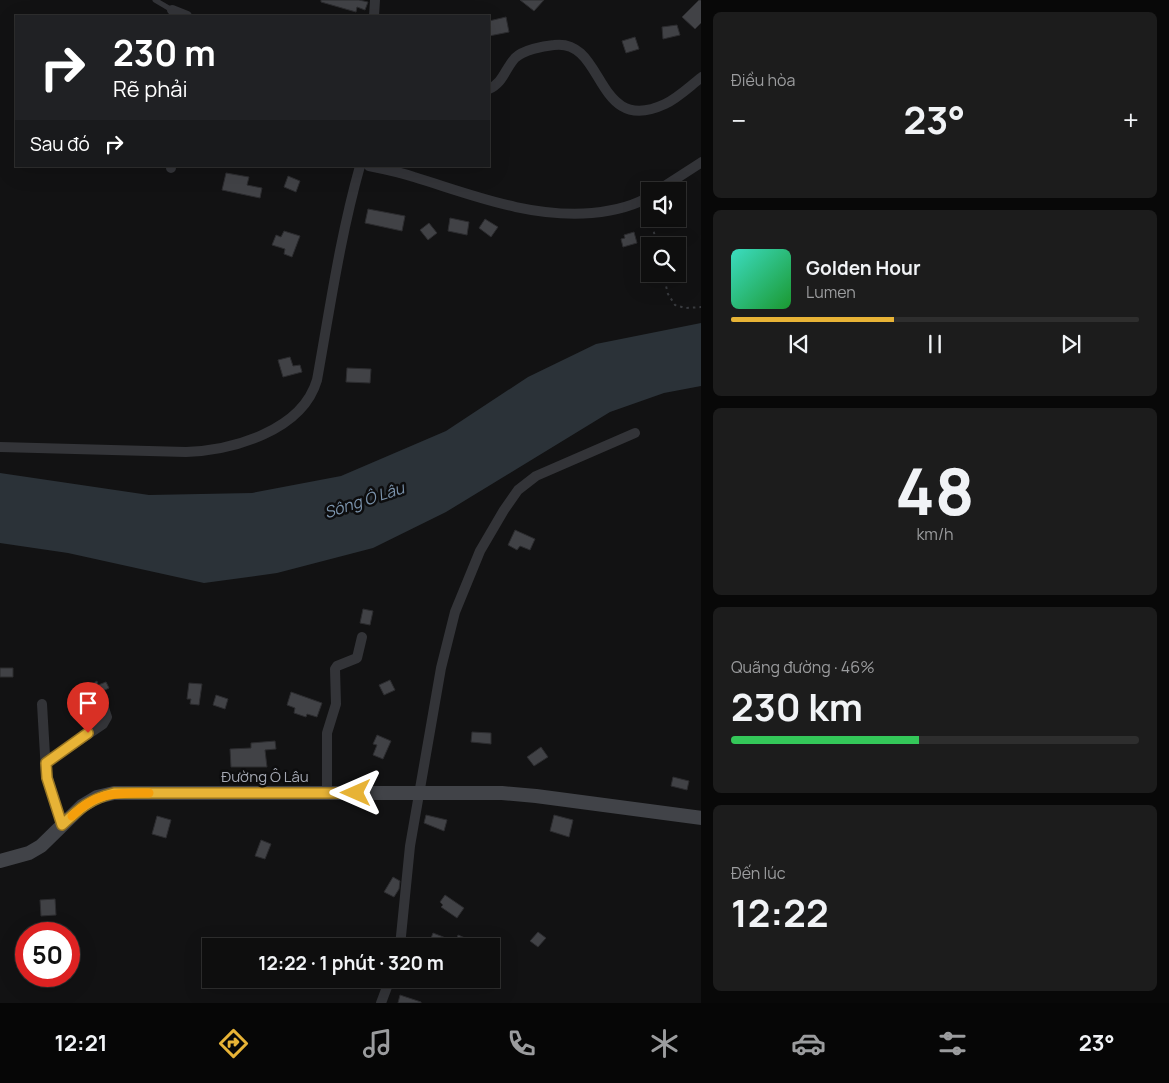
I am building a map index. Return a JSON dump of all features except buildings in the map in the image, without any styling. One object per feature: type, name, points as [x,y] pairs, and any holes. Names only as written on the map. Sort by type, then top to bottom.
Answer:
[{"type":"main road","name":"Đường Ô Lâu","points":[[0,862],[29,853],[41,846],[82,806],[97,797],[114,793],[502,794],[536,796],[701,818]]},
{"type":"street","points":[[374,15],[375,0]]},
{"type":"street","points":[[172,10],[185,15]]},
{"type":"street","points":[[490,88],[500,82],[519,55],[554,45],[569,47],[582,55],[591,64],[614,101],[628,110],[634,111],[665,104],[701,78]]},
{"type":"street","points":[[671,182],[701,163]]},
{"type":"street","points":[[0,447],[208,451],[229,447],[259,437],[298,411],[311,396],[317,380],[336,264],[360,167]]},
{"type":"street","points":[[373,167],[414,177],[498,204],[541,212],[604,212],[621,208],[641,200]]},
{"type":"street","points":[[401,938],[410,846],[441,668],[455,612],[480,551],[518,490],[536,476],[635,433]]},
{"type":"street","points":[[327,793],[327,733],[336,704],[335,669],[337,666],[357,658],[362,637]]},
{"type":"street","points":[[42,704],[47,778],[62,825]]},
{"type":"street","points":[[46,763],[103,724],[107,717],[104,708]]},
{"type":"street","points":[[382,1003],[387,988]]},
{"type":"lane","points":[[155,0],[172,10]]},
{"type":"path","points":[[665,282],[668,294],[675,305],[686,308],[701,307]]},
{"type":"water","name":"Sông Ô Lâu","points":[[701,323],[701,386],[664,393],[610,412],[446,512],[373,548],[277,573],[204,583],[68,553],[0,543],[0,473],[149,495],[252,493],[341,476],[446,431],[528,377],[596,344]]},
{"type":"slow traffic","points":[[72,816],[82,806],[97,797],[114,793],[149,793]]},
{"type":"route","points":[[88,733],[46,763],[47,778],[62,825],[82,806],[97,797],[114,793],[356,793]]}]
